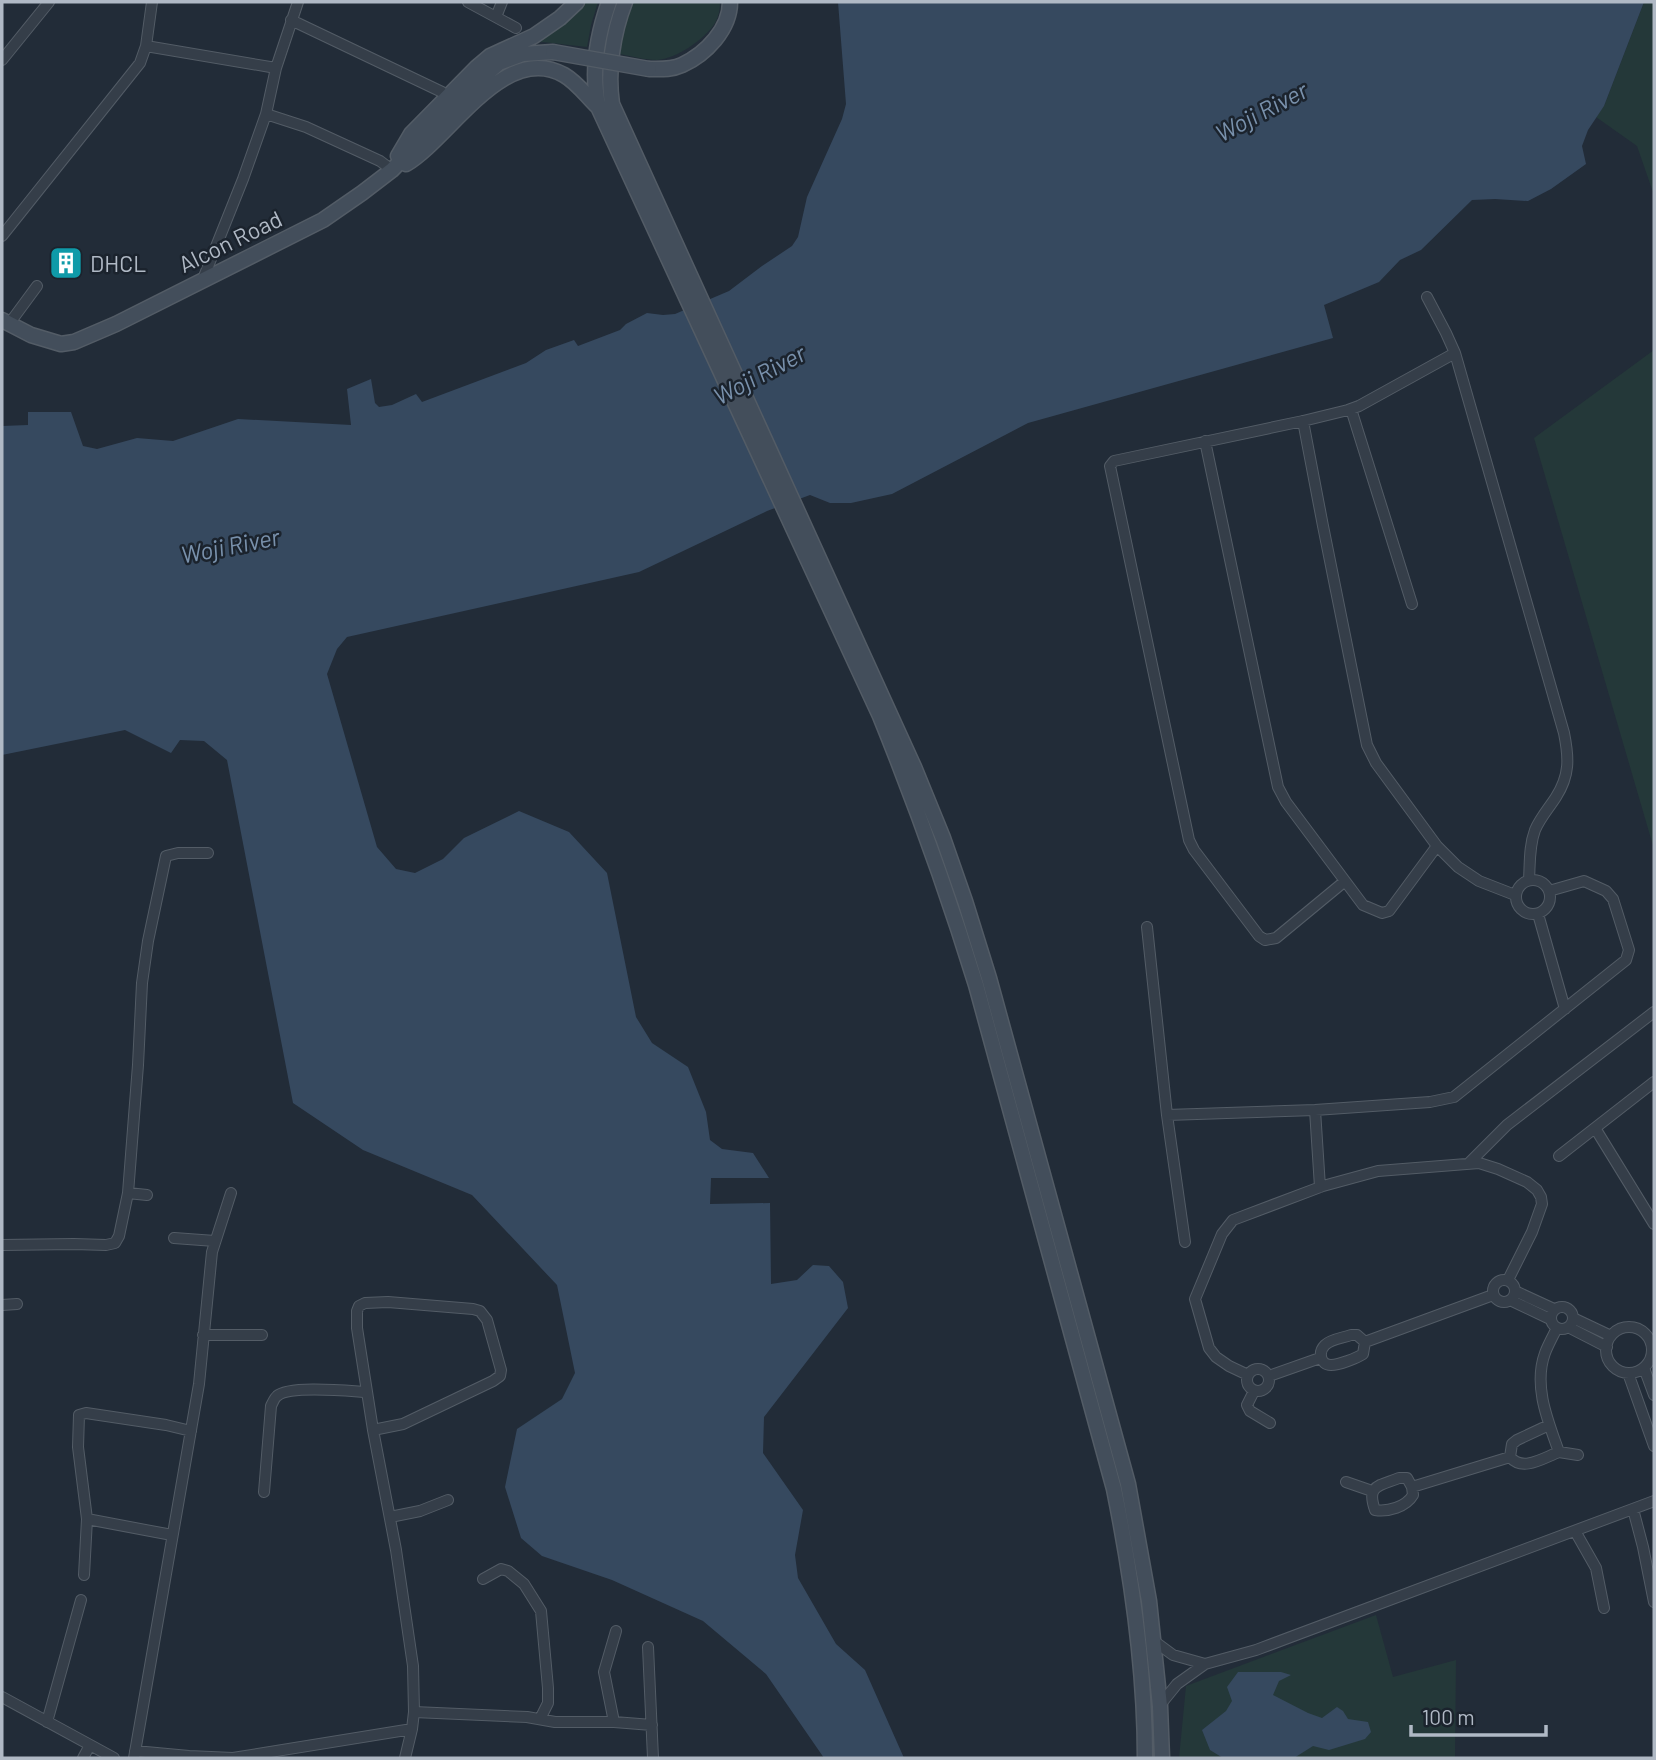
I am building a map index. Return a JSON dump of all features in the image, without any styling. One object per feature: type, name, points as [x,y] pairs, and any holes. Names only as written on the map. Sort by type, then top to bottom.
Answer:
[{"type":"main road","points":[[392,170],[411,134],[477,67],[490,57],[534,36],[577,2]]},
{"type":"main road","points":[[599,108],[594,68],[598,39],[609,2]]},
{"type":"main road","points":[[625,2],[613,53],[610,90],[612,104],[664,235]]},
{"type":"main road","points":[[392,170],[475,84],[499,63],[523,54],[553,52],[666,70],[695,58],[721,32],[727,21],[730,2]]},
{"type":"main road","points":[[392,170],[404,166],[425,151],[490,87],[515,74],[545,68],[576,83],[599,108],[664,235],[799,529],[880,716],[957,922],[1114,1489],[1126,1545],[1134,1604],[1145,1712],[1145,1758]]},
{"type":"main road","name":"Alcon Road","points":[[5,322],[48,341],[61,344],[74,342],[116,324],[323,220],[392,170]]},
{"type":"main road","points":[[799,529],[885,700],[943,838],[965,901],[1128,1484],[1154,1641],[1162,1758]]},
{"type":"street","points":[[2,60],[49,2]]},
{"type":"street","points":[[2,236],[143,58],[152,2]]},
{"type":"street","points":[[203,279],[239,191],[266,114],[276,68],[298,2]]},
{"type":"street","points":[[468,2],[516,28]]},
{"type":"street","points":[[496,17],[502,2]]},
{"type":"street","points":[[291,20],[442,92]]},
{"type":"street","points":[[146,46],[276,68]]},
{"type":"street","points":[[266,114],[306,127],[380,161],[392,170]]},
{"type":"street","points":[[5,322],[37,286]]},
{"type":"street","points":[[1427,297],[1455,353],[1569,758],[1567,774],[1558,795],[1536,829],[1531,844],[1530,880]]},
{"type":"street","points":[[1345,881],[1276,938],[1265,940],[1259,936],[1194,850],[1189,840],[1110,466],[1114,461],[1351,409],[1455,353]]},
{"type":"street","points":[[1351,409],[1412,604]]},
{"type":"street","points":[[1303,421],[1367,745],[1376,764],[1437,846],[1458,867],[1479,881],[1516,895]]},
{"type":"street","points":[[1205,441],[1278,787],[1286,802],[1363,905],[1382,913],[1389,911],[1437,846]]},
{"type":"street","points":[[2,1245],[106,1245],[115,1243],[119,1236],[128,1192],[142,983],[166,856],[178,853],[208,853]]},
{"type":"street","points":[[1530,880],[1541,882],[1549,891],[1547,907],[1538,914],[1527,914],[1516,902],[1519,886],[1530,880]]},
{"type":"street","points":[[1167,1115],[1315,1110],[1430,1102],[1454,1097],[1626,960],[1629,950],[1612,899],[1606,891],[1584,881],[1549,891]]},
{"type":"street","points":[[1538,914],[1565,1009]]},
{"type":"street","points":[[1147,928],[1167,1115],[1185,1242]]},
{"type":"street","points":[[1469,1163],[1507,1125],[1654,1012]]},
{"type":"street","points":[[1559,1156],[1654,1082]]},
{"type":"street","points":[[1315,1110],[1320,1187]]},
{"type":"street","points":[[1595,1128],[1654,1224]]},
{"type":"street","points":[[1248,1375],[1216,1357],[1209,1348],[1195,1299],[1222,1234],[1233,1220],[1320,1187],[1378,1171],[1469,1163],[1499,1169],[1527,1182],[1537,1190],[1542,1204],[1508,1280]]},
{"type":"street","points":[[128,1192],[147,1195]]},
{"type":"street","points":[[230,1193],[212,1252],[199,1384],[134,1755],[233,1758],[412,1730]]},
{"type":"street","points":[[174,1238],[215,1241]]},
{"type":"street","points":[[1501,1280],[1508,1280],[1513,1285],[1512,1295],[1501,1302],[1493,1295],[1493,1287],[1501,1280]]},
{"type":"street","points":[[1365,1342],[1493,1295]]},
{"type":"street","points":[[1512,1295],[1606,1347]]},
{"type":"street","points":[[373,1430],[403,1424],[500,1376],[501,1370],[487,1320],[480,1311],[388,1302],[365,1303],[356,1311],[356,1328],[373,1430],[390,1517],[413,1666],[414,1712],[405,1758]]},
{"type":"street","points":[[2,1305],[17,1304]]},
{"type":"street","points":[[1560,1320],[1611,1336]]},
{"type":"street","points":[[1559,1452],[1542,1395],[1541,1371],[1544,1355],[1560,1320]]},
{"type":"street","points":[[1622,1328],[1637,1328],[1653,1342],[1650,1360],[1644,1368],[1633,1373],[1618,1370],[1608,1359],[1606,1347],[1611,1336],[1622,1328]]},
{"type":"street","points":[[203,1335],[262,1335]]},
{"type":"street","points":[[1351,1335],[1357,1335],[1365,1342],[1363,1354],[1357,1358],[1330,1365],[1320,1358],[1320,1352],[1327,1343],[1351,1335]]},
{"type":"street","points":[[1269,1376],[1320,1358]]},
{"type":"street","points":[[1644,1368],[1654,1395]]},
{"type":"street","points":[[1259,1369],[1269,1376],[1266,1388],[1259,1391],[1254,1391],[1247,1384],[1248,1375],[1252,1371],[1259,1369]]},
{"type":"street","points":[[1628,1373],[1654,1446]]},
{"type":"street","points":[[264,1492],[271,1406],[276,1396],[287,1391],[301,1390],[367,1392]]},
{"type":"street","points":[[1254,1391],[1247,1405],[1250,1411],[1270,1423]]},
{"type":"street","points":[[84,1576],[87,1519],[78,1447],[79,1415],[86,1413],[153,1423],[191,1432]]},
{"type":"street","points":[[1549,1425],[1511,1444],[1510,1457],[1523,1465],[1559,1452],[1578,1455]]},
{"type":"street","points":[[1412,1487],[1510,1457]]},
{"type":"street","points":[[1399,1478],[1407,1478],[1412,1487],[1413,1495],[1409,1502],[1384,1512],[1375,1510],[1371,1499],[1372,1492],[1377,1487],[1399,1478]]},
{"type":"street","points":[[1346,1482],[1372,1492]]},
{"type":"street","points":[[390,1517],[419,1511],[448,1500]]},
{"type":"street","points":[[1160,1706],[1177,1684],[1205,1664],[1256,1650],[1654,1501]]},
{"type":"street","points":[[1633,1509],[1654,1602]]},
{"type":"street","points":[[87,1519],[172,1535]]},
{"type":"street","points":[[1575,1531],[1596,1568],[1604,1608]]},
{"type":"street","points":[[484,1579],[502,1569],[508,1571],[524,1584],[541,1611],[548,1703],[540,1719]]},
{"type":"street","points":[[47,1722],[81,1600]]},
{"type":"street","points":[[614,1723],[604,1672],[616,1631]]},
{"type":"street","points":[[1154,1641],[1173,1655],[1205,1664]]},
{"type":"street","points":[[648,1647],[653,1758]]},
{"type":"street","points":[[2,1697],[114,1758]]},
{"type":"street","points":[[414,1712],[652,1726]]},
{"type":"street","points":[[83,1758],[90,1745]]},
{"type":"green space","points":[[583,2],[598,2],[587,47],[534,41]]},
{"type":"green space","points":[[632,2],[720,2],[716,20],[704,35],[681,52],[657,60],[619,54],[623,27]]},
{"type":"green space","points":[[1644,2],[1654,2],[1654,195],[1637,146],[1596,117],[1604,106]]},
{"type":"green space","points":[[1654,350],[1654,849],[1534,438]]},
{"type":"green space","points":[[1376,1615],[1393,1677],[1456,1660],[1455,1758],[1179,1758],[1186,1686]]},
{"type":"water","name":"Woji River","points":[[838,2],[1644,2],[1604,106],[1588,130],[1582,146],[1586,164],[1551,189],[1528,201],[1472,200],[1421,250],[1400,260],[1379,282],[1324,305],[1333,338],[1028,423],[892,494],[851,503],[830,503],[810,495],[767,511],[639,572],[347,637],[337,649],[327,674],[377,847],[396,869],[415,873],[443,859],[464,838],[519,811],[569,832],[607,873],[636,1017],[652,1043],[688,1067],[706,1112],[710,1140],[722,1149],[753,1153],[769,1178],[711,1178],[710,1204],[770,1203],[771,1284],[797,1280],[813,1265],[829,1266],[843,1282],[848,1308],[764,1417],[763,1453],[803,1510],[795,1555],[798,1578],[836,1644],[865,1670],[904,1758],[824,1758],[766,1674],[703,1621],[612,1580],[542,1556],[521,1538],[505,1487],[517,1429],[562,1399],[575,1373],[557,1285],[472,1195],[363,1150],[293,1103],[227,760],[204,741],[180,740],[171,753],[125,730],[2,755],[2,426],[28,425],[28,412],[71,412],[83,446],[97,449],[137,438],[173,441],[238,419],[351,425],[347,389],[371,379],[375,403],[379,407],[392,405],[416,394],[422,402],[526,363],[546,350],[574,340],[578,346],[620,330],[647,313],[675,314],[729,291],[792,246],[798,237],[807,197],[842,119],[846,104]]},
{"type":"water","points":[[1238,1672],[1281,1672],[1291,1675],[1279,1681],[1273,1695],[1322,1718],[1337,1707],[1348,1719],[1368,1722],[1371,1732],[1365,1739],[1329,1750],[1313,1746],[1294,1758],[1223,1758],[1210,1750],[1202,1730],[1226,1711],[1232,1701],[1227,1687]]},
{"type":"place","name":"DHCL","points":[[66,263]]}]
